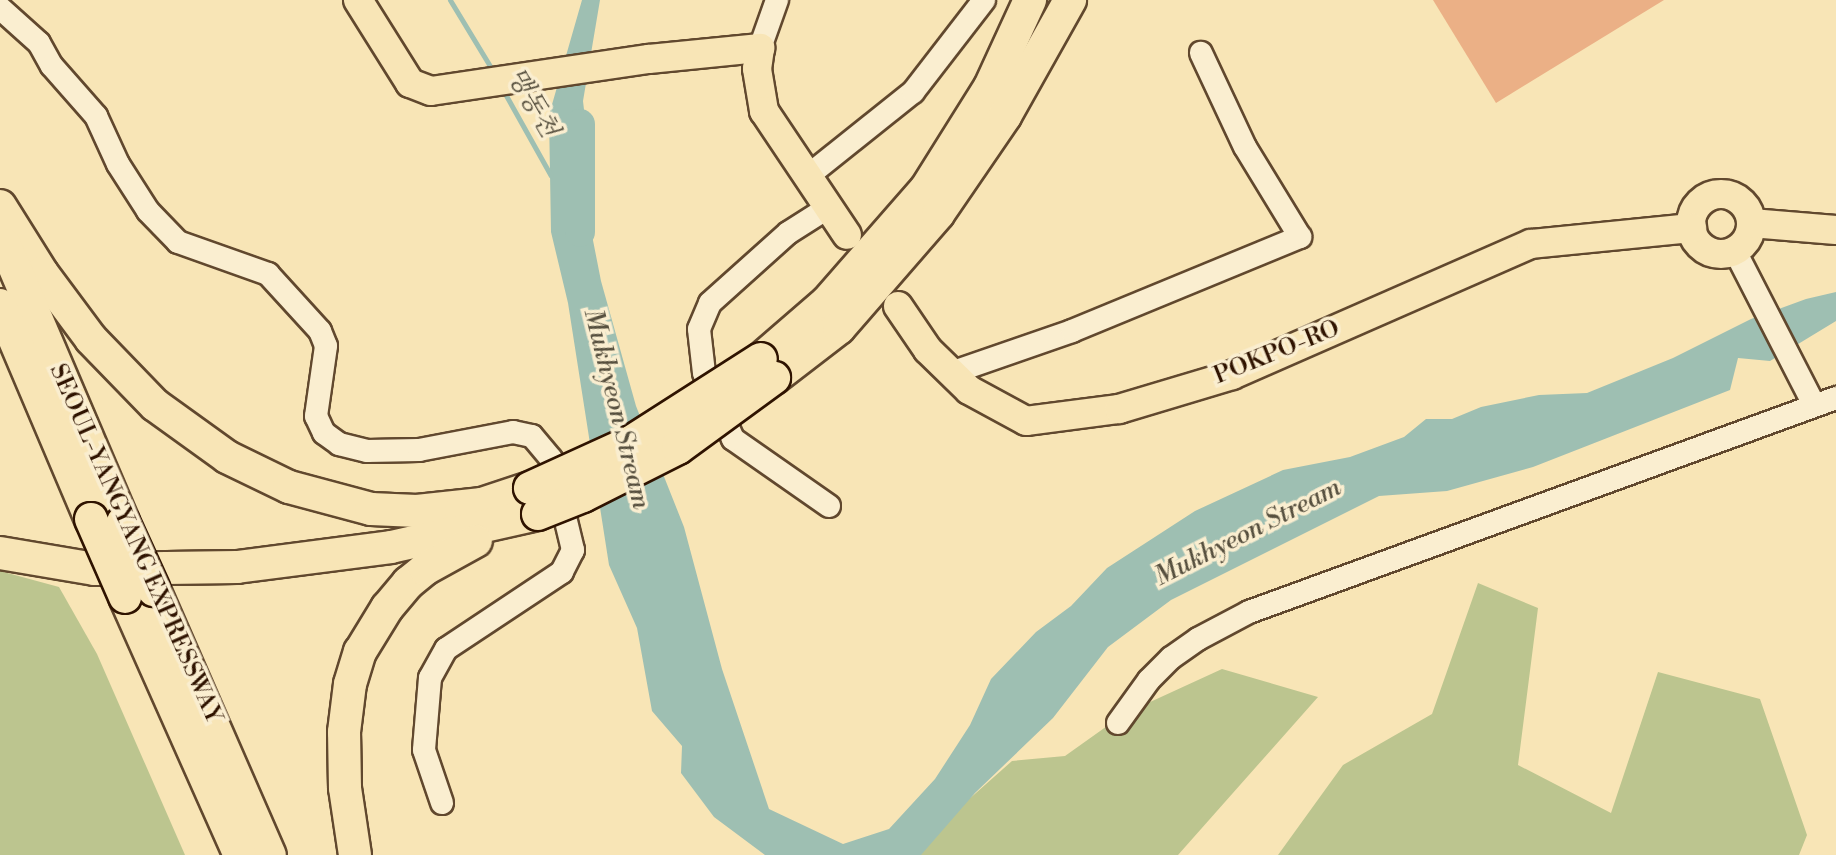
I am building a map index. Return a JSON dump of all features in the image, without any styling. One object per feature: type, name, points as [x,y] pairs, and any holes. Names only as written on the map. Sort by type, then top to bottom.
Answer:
[{"type":"highway","points":[[0,206],[42,273],[91,339],[155,405],[227,457],[289,487],[371,509],[417,511],[583,496],[678,448],[768,368],[926,189],[990,87],[1030,0]]},
{"type":"highway","points":[[768,368],[839,328],[938,214],[1005,116],[1070,0]]},
{"type":"highway","name":"SEOUL-YANGYANG EXPRESSWAY","points":[[0,233],[123,522],[140,594],[240,855]]},
{"type":"highway","name":"SEOUL-YANGYANG EXPRESSWAY","points":[[0,305],[91,519],[140,594],[270,855]]},
{"type":"highway","points":[[0,553],[95,569],[237,567],[391,547],[534,501]]},
{"type":"highway","points":[[355,855],[345,788],[344,732],[350,684],[372,629],[408,583],[425,569],[534,501]]},
{"type":"highway","points":[[0,533],[35,542],[81,546],[273,545],[366,534],[436,519],[480,504]]},
{"type":"main road","points":[[358,0],[410,83],[431,91],[649,59],[760,48],[757,69],[764,111],[847,235]]},
{"type":"main road","points":[[1717,194],[1742,202],[1751,223],[1743,244],[1735,251],[1712,252],[1701,247],[1692,228],[1699,204],[1717,194]]},
{"type":"main road","points":[[1751,223],[1836,230]]},
{"type":"main road","name":"POKPO-RO","points":[[898,306],[928,350],[969,390],[1026,421],[1119,409],[1232,375],[1531,244],[1692,228]]},
{"type":"street","points":[[760,48],[777,0]]},
{"type":"street","points":[[809,175],[913,92],[984,0]]},
{"type":"street","points":[[0,8],[39,43],[52,66],[96,116],[118,164],[141,199],[178,242],[268,274],[320,331],[326,346],[316,416],[324,433],[339,444],[380,451],[419,450],[513,432],[532,436],[551,459],[573,550],[562,572],[446,649],[430,678],[424,750],[442,803]]},
{"type":"street","points":[[951,373],[1072,331],[1300,237],[1245,147],[1201,53]]},
{"type":"street","points":[[829,207],[788,233],[710,303],[699,329],[704,373],[733,439],[829,506]]},
{"type":"street","points":[[1735,251],[1814,405]]},
{"type":"street","points":[[1118,723],[1149,680],[1171,658],[1198,639],[1249,612],[1836,398]]},
{"type":"green space","points":[[0,571],[59,587],[97,654],[185,855],[0,855]]},
{"type":"green space","points":[[1478,583],[1538,608],[1518,765],[1611,813],[1658,672],[1760,699],[1807,835],[1799,855],[1278,855],[1343,765],[1432,714]]},
{"type":"green space","points":[[1222,669],[1318,697],[1178,855],[906,855],[1012,761],[1065,756],[1124,714]]},
{"type":"water","points":[[582,0],[600,0],[583,101],[586,127],[576,185],[589,220],[601,281],[636,406],[684,527],[722,669],[769,809],[843,844],[889,829],[935,779],[970,725],[991,679],[1036,632],[1071,606],[1107,568],[1195,511],[1283,470],[1350,457],[1404,437],[1426,419],[1452,419],[1481,407],[1539,395],[1587,393],[1673,358],[1751,319],[1806,299],[1836,292],[1836,321],[1770,361],[1738,358],[1730,390],[1533,467],[1447,491],[1379,496],[1171,600],[1108,647],[1053,718],[975,793],[921,855],[765,855],[714,817],[681,773],[682,746],[652,711],[637,628],[609,565],[568,303],[551,232],[549,115]]},
{"type":"building","points":[[1433,0],[1664,0],[1496,103]]},
{"type":"waterway","name":"맹동천","points":[[450,0],[493,71]]},
{"type":"waterway","name":"맹동천","points":[[503,90],[551,176]]},
{"type":"waterway","name":"Mukhyeon Stream","points":[[580,124],[580,232]]}]
